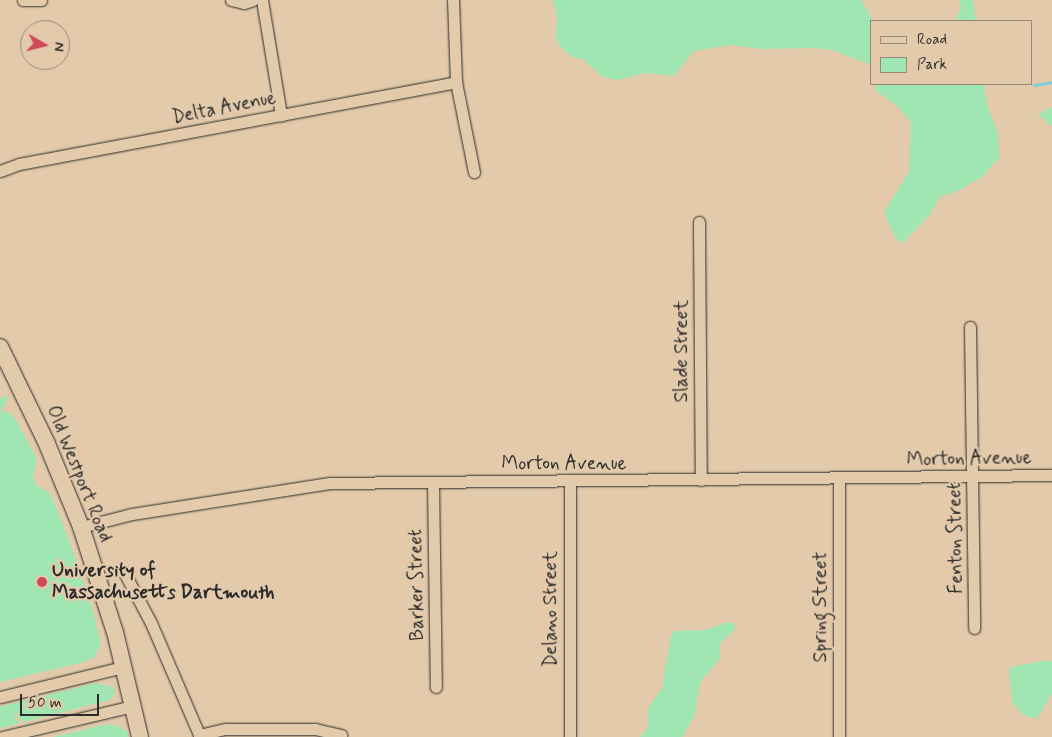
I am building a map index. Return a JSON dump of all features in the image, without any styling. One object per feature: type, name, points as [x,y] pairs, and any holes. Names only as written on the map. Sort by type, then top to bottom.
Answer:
[{"type":"main road","name":"Old Westport Road","points":[[0,347],[48,444],[81,528],[123,668],[140,737]]},
{"type":"street","points":[[23,0],[41,0]]},
{"type":"street","points":[[231,0],[244,3],[253,0]]},
{"type":"street","points":[[262,0],[281,115]]},
{"type":"street","points":[[453,0],[456,82],[474,172]]},
{"type":"street","name":"Delta Avenue","points":[[0,171],[19,164],[456,82]]},
{"type":"street","name":"Slade Street","points":[[699,222],[701,480]]},
{"type":"street","name":"Fenton Street","points":[[970,327],[974,628]]},
{"type":"street","name":"Morton Avenue","points":[[81,528],[132,514],[330,483],[570,482],[1052,475]]},
{"type":"street","name":"Spring Street","points":[[839,478],[839,737]]},
{"type":"street","name":"Barker Street","points":[[434,482],[436,687]]},
{"type":"street","name":"Delano Street","points":[[570,482],[570,737]]},
{"type":"street","points":[[125,574],[151,623],[199,736],[225,729],[315,729],[341,734]]},
{"type":"street","points":[[0,697],[123,668]]},
{"type":"street","points":[[2,737],[133,706]]},
{"type":"green space","points":[[553,0],[861,0],[872,20],[870,20],[870,65],[832,50],[814,48],[760,49],[730,45],[694,51],[674,76],[644,73],[618,80],[603,77],[583,59],[572,57],[560,46],[555,36],[557,18]]},
{"type":"green space","points":[[960,0],[973,0],[976,20],[955,20],[961,8]]},
{"type":"green space","points":[[876,85],[984,85],[987,104],[998,134],[999,158],[982,177],[960,190],[940,197],[928,217],[902,243],[895,238],[884,212],[909,172],[911,121],[896,105],[876,91]]},
{"type":"green space","points":[[1052,107],[1052,127],[1038,114]]},
{"type":"green space","name":"University of Massachusetts Dartmouth","points":[[9,395],[1,413],[8,411],[16,420],[37,459],[33,475],[36,485],[49,492],[60,516],[91,603],[101,645],[94,658],[0,682],[0,398]]},
{"type":"green space","points":[[728,622],[734,623],[735,629],[720,644],[720,659],[701,681],[694,717],[682,737],[640,737],[648,727],[648,708],[662,688],[671,635],[675,631],[705,630]]},
{"type":"green space","points":[[1052,661],[1052,693],[1037,719],[1023,715],[1012,702],[1009,671],[1011,667]]},
{"type":"green space","points":[[96,683],[114,687],[115,693],[110,700],[24,722],[17,717],[32,699]]},
{"type":"green space","points":[[29,699],[14,718],[21,723],[0,728],[0,707]]},
{"type":"green space","points":[[107,724],[118,726],[127,731],[128,737],[53,737]]},
{"type":"waterway","points":[[1034,85],[1052,82]]},
{"type":"place","name":"University of Massachusetts Dartmouth","points":[[42,582]]}]
